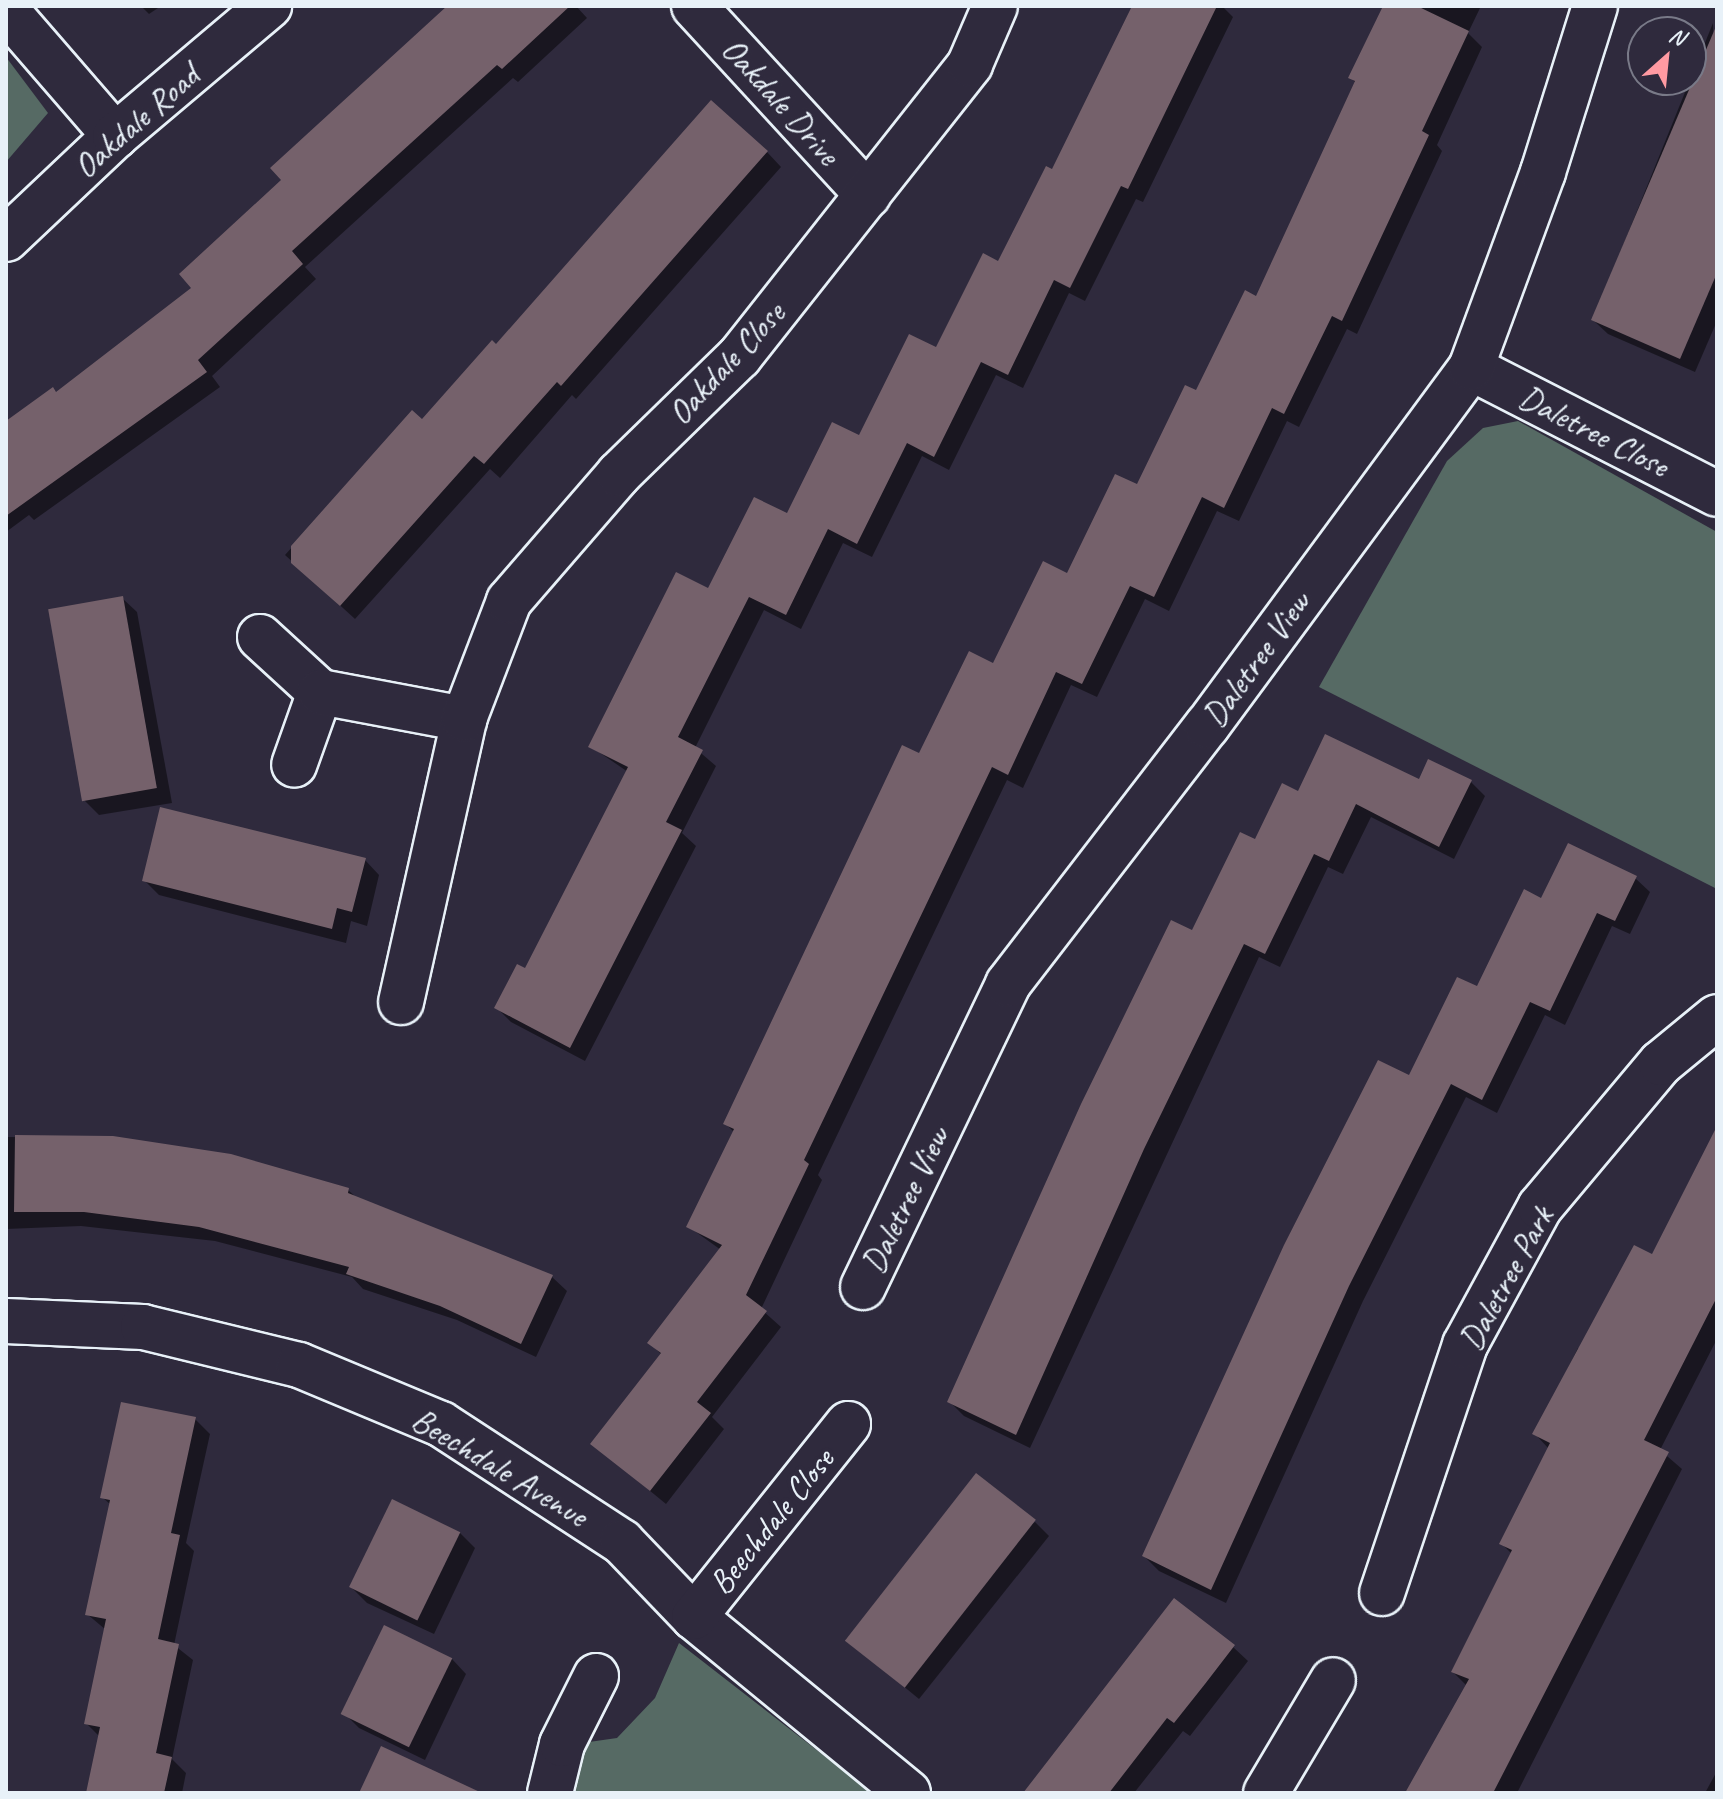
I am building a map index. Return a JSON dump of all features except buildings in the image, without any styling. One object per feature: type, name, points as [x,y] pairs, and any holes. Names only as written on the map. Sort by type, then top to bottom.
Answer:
[{"type":"street","name":"Oakdale Road","points":[[6,239],[115,136],[269,6]]},
{"type":"street","name":"Oakdale Drive","points":[[694,6],[868,195]]},
{"type":"street","name":"Oakdale Close","points":[[401,1002],[464,719],[509,601],[619,474],[739,357],[970,64],[995,6]]},
{"type":"street","name":"Daletree View","points":[[863,1287],[1008,984],[1207,726],[1471,368],[1543,172],[1595,6]]},
{"type":"street","points":[[6,10],[115,136]]},
{"type":"street","name":"Daletree Close","points":[[1471,368],[1717,494]]},
{"type":"street","points":[[260,637],[320,692],[464,719]]},
{"type":"street","points":[[294,765],[320,692]]},
{"type":"street","name":"Daletree Park","points":[[1382,1593],[1465,1345],[1540,1207],[1661,1063],[1717,1017]]},
{"type":"street","name":"Beechdale Avenue","points":[[6,1321],[143,1327],[299,1365],[441,1424],[622,1542],[694,1617],[908,1793]]},
{"type":"street","name":"Beechdale Close","points":[[694,1617],[848,1424]]},
{"type":"street","points":[[550,1793],[562,1744],[596,1676]]},
{"type":"street","points":[[1266,1793],[1333,1680]]},
{"type":"green space","points":[[6,57],[48,113],[6,162]]},
{"type":"green space","points":[[1518,421],[1717,532],[1717,889],[1319,687],[1447,461],[1483,428]]},
{"type":"green space","points":[[679,1643],[872,1793],[573,1793],[582,1743],[617,1738],[655,1698]]}]
